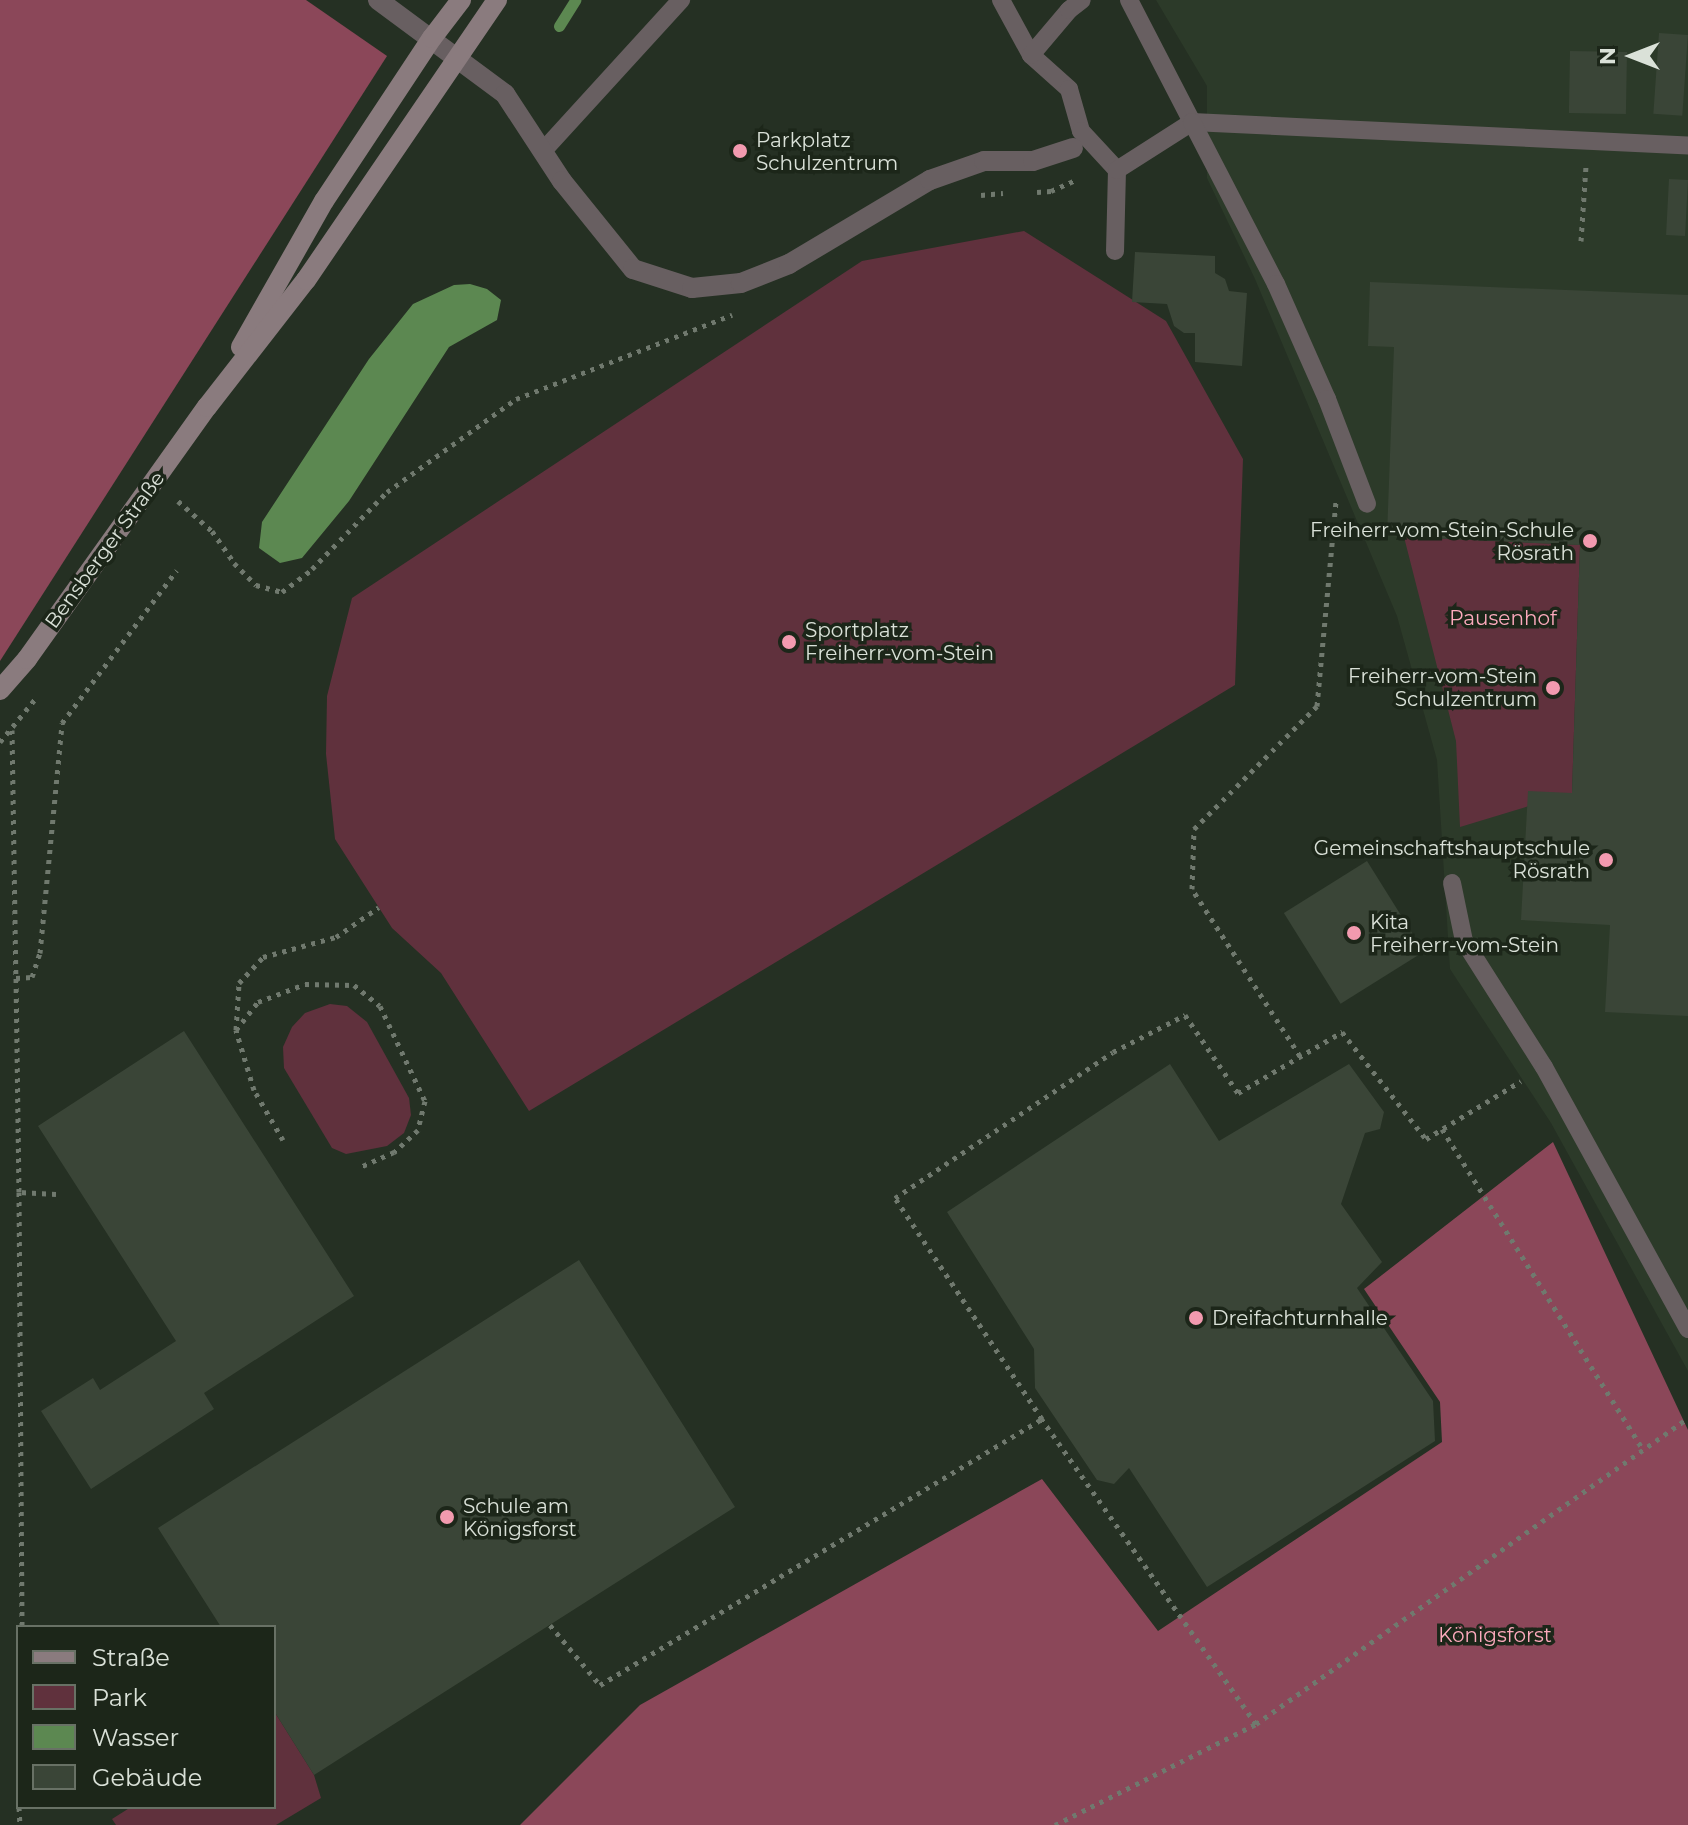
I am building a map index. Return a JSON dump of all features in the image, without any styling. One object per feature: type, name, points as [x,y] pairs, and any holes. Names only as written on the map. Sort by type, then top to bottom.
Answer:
[{"type":"main road","points":[[207,407],[324,201],[432,38],[461,0]]},
{"type":"main road","points":[[207,407],[306,280],[497,0]]},
{"type":"main road","name":"Bensberger Straße","points":[[0,690],[27,659],[207,407]]},
{"type":"street","points":[[378,0],[505,94],[562,181],[633,269],[692,288],[741,283],[789,264],[930,180],[984,161],[1033,161],[1077,140]]},
{"type":"lane","points":[[543,151],[681,0]]},
{"type":"lane","points":[[1001,0],[1031,55],[1069,89],[1077,140],[1103,155],[1117,170],[1115,251]]},
{"type":"lane","points":[[1031,55],[1069,10],[1082,0]]},
{"type":"lane","points":[[1129,0],[1276,284],[1327,399],[1367,504]]},
{"type":"lane","points":[[1117,170],[1192,122],[1688,145]]},
{"type":"lane","points":[[1452,883],[1464,941],[1544,1067],[1688,1329]]},
{"type":"path","points":[[1581,241],[1588,142]]},
{"type":"path","points":[[1030,193],[1051,191],[1073,182],[1103,155]]},
{"type":"path","points":[[971,196],[1008,193]]},
{"type":"path","points":[[178,501],[212,531],[234,563],[256,585],[282,592],[312,569],[387,492],[516,399],[739,313]]},
{"type":"path","points":[[1300,1056],[1192,889],[1194,829],[1317,706],[1334,507],[1350,461]]},
{"type":"path","points":[[16,978],[32,977],[40,953],[62,723],[177,570]]},
{"type":"path","points":[[0,742],[12,729],[22,1625]]},
{"type":"path","points":[[283,1140],[254,1090],[236,1030],[239,983],[263,957],[336,937],[379,907]]},
{"type":"path","points":[[236,1030],[258,1002],[305,984],[354,985],[380,1006],[425,1101],[418,1130],[394,1152],[362,1166]]},
{"type":"path","points":[[1256,1724],[1042,1419],[895,1198],[1113,1052],[1185,1015],[1238,1093],[1342,1032],[1426,1139],[1544,1067]]},
{"type":"path","points":[[1442,1129],[1643,1450]]},
{"type":"path","points":[[19,1192],[56,1194]]},
{"type":"path","points":[[1055,1825],[1256,1724],[1688,1418]]},
{"type":"path","points":[[550,1625],[600,1685],[1042,1419]]},
{"type":"shaded area","name":"Freiherr-vom-Stein Schulzentrum","points":[[1156,0],[1688,0],[1688,1371],[1551,1123],[1450,969],[1437,760],[1397,616],[1255,279],[1207,178],[1207,86]]},
{"type":"green space","points":[[0,0],[306,0],[387,56],[0,661]]},
{"type":"green space","name":"Sportplatz Freiherr-vom-Stein","points":[[1024,231],[1166,321],[1243,459],[1235,685],[529,1111],[441,973],[392,928],[335,839],[326,754],[327,696],[352,598],[862,261]]},
{"type":"green space","name":"Pausenhof","points":[[1404,537],[1580,545],[1572,793],[1460,827],[1456,741]]},
{"type":"green space","points":[[330,1004],[347,1006],[367,1022],[409,1098],[411,1115],[404,1133],[387,1146],[346,1154],[332,1148],[284,1068],[283,1047],[292,1027],[305,1013]]},
{"type":"green space","name":"Königsforst","points":[[1553,1142],[1688,1430],[1688,1825],[520,1825],[640,1705],[1042,1479],[1158,1631],[1442,1442],[1440,1402],[1364,1289]]},
{"type":"green space","points":[[276,1714],[314,1775],[321,1798],[276,1825],[116,1825],[112,1819],[128,1809],[276,1809]]},
{"type":"water","points":[[470,284],[487,289],[501,300],[497,320],[449,347],[349,501],[302,558],[280,563],[259,548],[262,522],[369,359],[413,304],[454,285]]},
{"type":"building","points":[[1659,33],[1688,35],[1682,116],[1653,114]]},
{"type":"building","points":[[1570,51],[1627,52],[1626,114],[1569,113]]},
{"type":"building","points":[[1669,179],[1688,180],[1685,236],[1666,235]]},
{"type":"building","points":[[1135,252],[1215,256],[1215,273],[1225,279],[1229,291],[1247,293],[1242,366],[1195,362],[1195,333],[1184,333],[1174,326],[1167,304],[1132,302]]},
{"type":"building","name":"Freiherr-vom-Stein-Schule Rösrath","points":[[1370,282],[1688,295],[1688,1016],[1605,1012],[1610,925],[1521,920],[1528,791],[1572,793],[1580,545],[1387,536],[1394,347],[1368,346]]},
{"type":"building","name":"Kita Freiherr-vom-Stein","points":[[1367,861],[1424,952],[1341,1004],[1284,913]]},
{"type":"building","points":[[184,1031],[354,1296],[204,1393],[214,1409],[91,1489],[41,1411],[93,1378],[100,1390],[176,1341],[38,1126]]},
{"type":"building","name":"Dreifachturnhalle","points":[[1170,1064],[1219,1141],[1349,1064],[1384,1112],[1380,1129],[1365,1133],[1341,1204],[1382,1262],[1357,1288],[1433,1401],[1435,1441],[1207,1587],[1129,1468],[1114,1484],[1097,1480],[1035,1388],[1034,1349],[947,1212]]},
{"type":"building","name":"Schule am Königsforst","points":[[579,1260],[735,1507],[314,1775],[276,1714],[276,1625],[220,1625],[158,1528]]},
{"type":"waterway","points":[[559,26],[575,0]]},
{"type":"place","name":"Parkplatz Schulzentrum","points":[[740,151]]},
{"type":"place","name":"Freiherr-vom-Stein-Schule Rösrath","points":[[1590,541]]},
{"type":"place","name":"Sportplatz Freiherr-vom-Stein","points":[[789,642]]},
{"type":"place","name":"Freiherr-vom-Stein Schulzentrum","points":[[1553,688]]},
{"type":"place","name":"Gemeinschaftshauptschule Rösrath","points":[[1606,860]]},
{"type":"place","name":"Kita Freiherr-vom-Stein","points":[[1354,933]]},
{"type":"place","name":"Dreifachturnhalle","points":[[1196,1318]]},
{"type":"place","name":"Schule am Königsforst","points":[[447,1517]]}]
